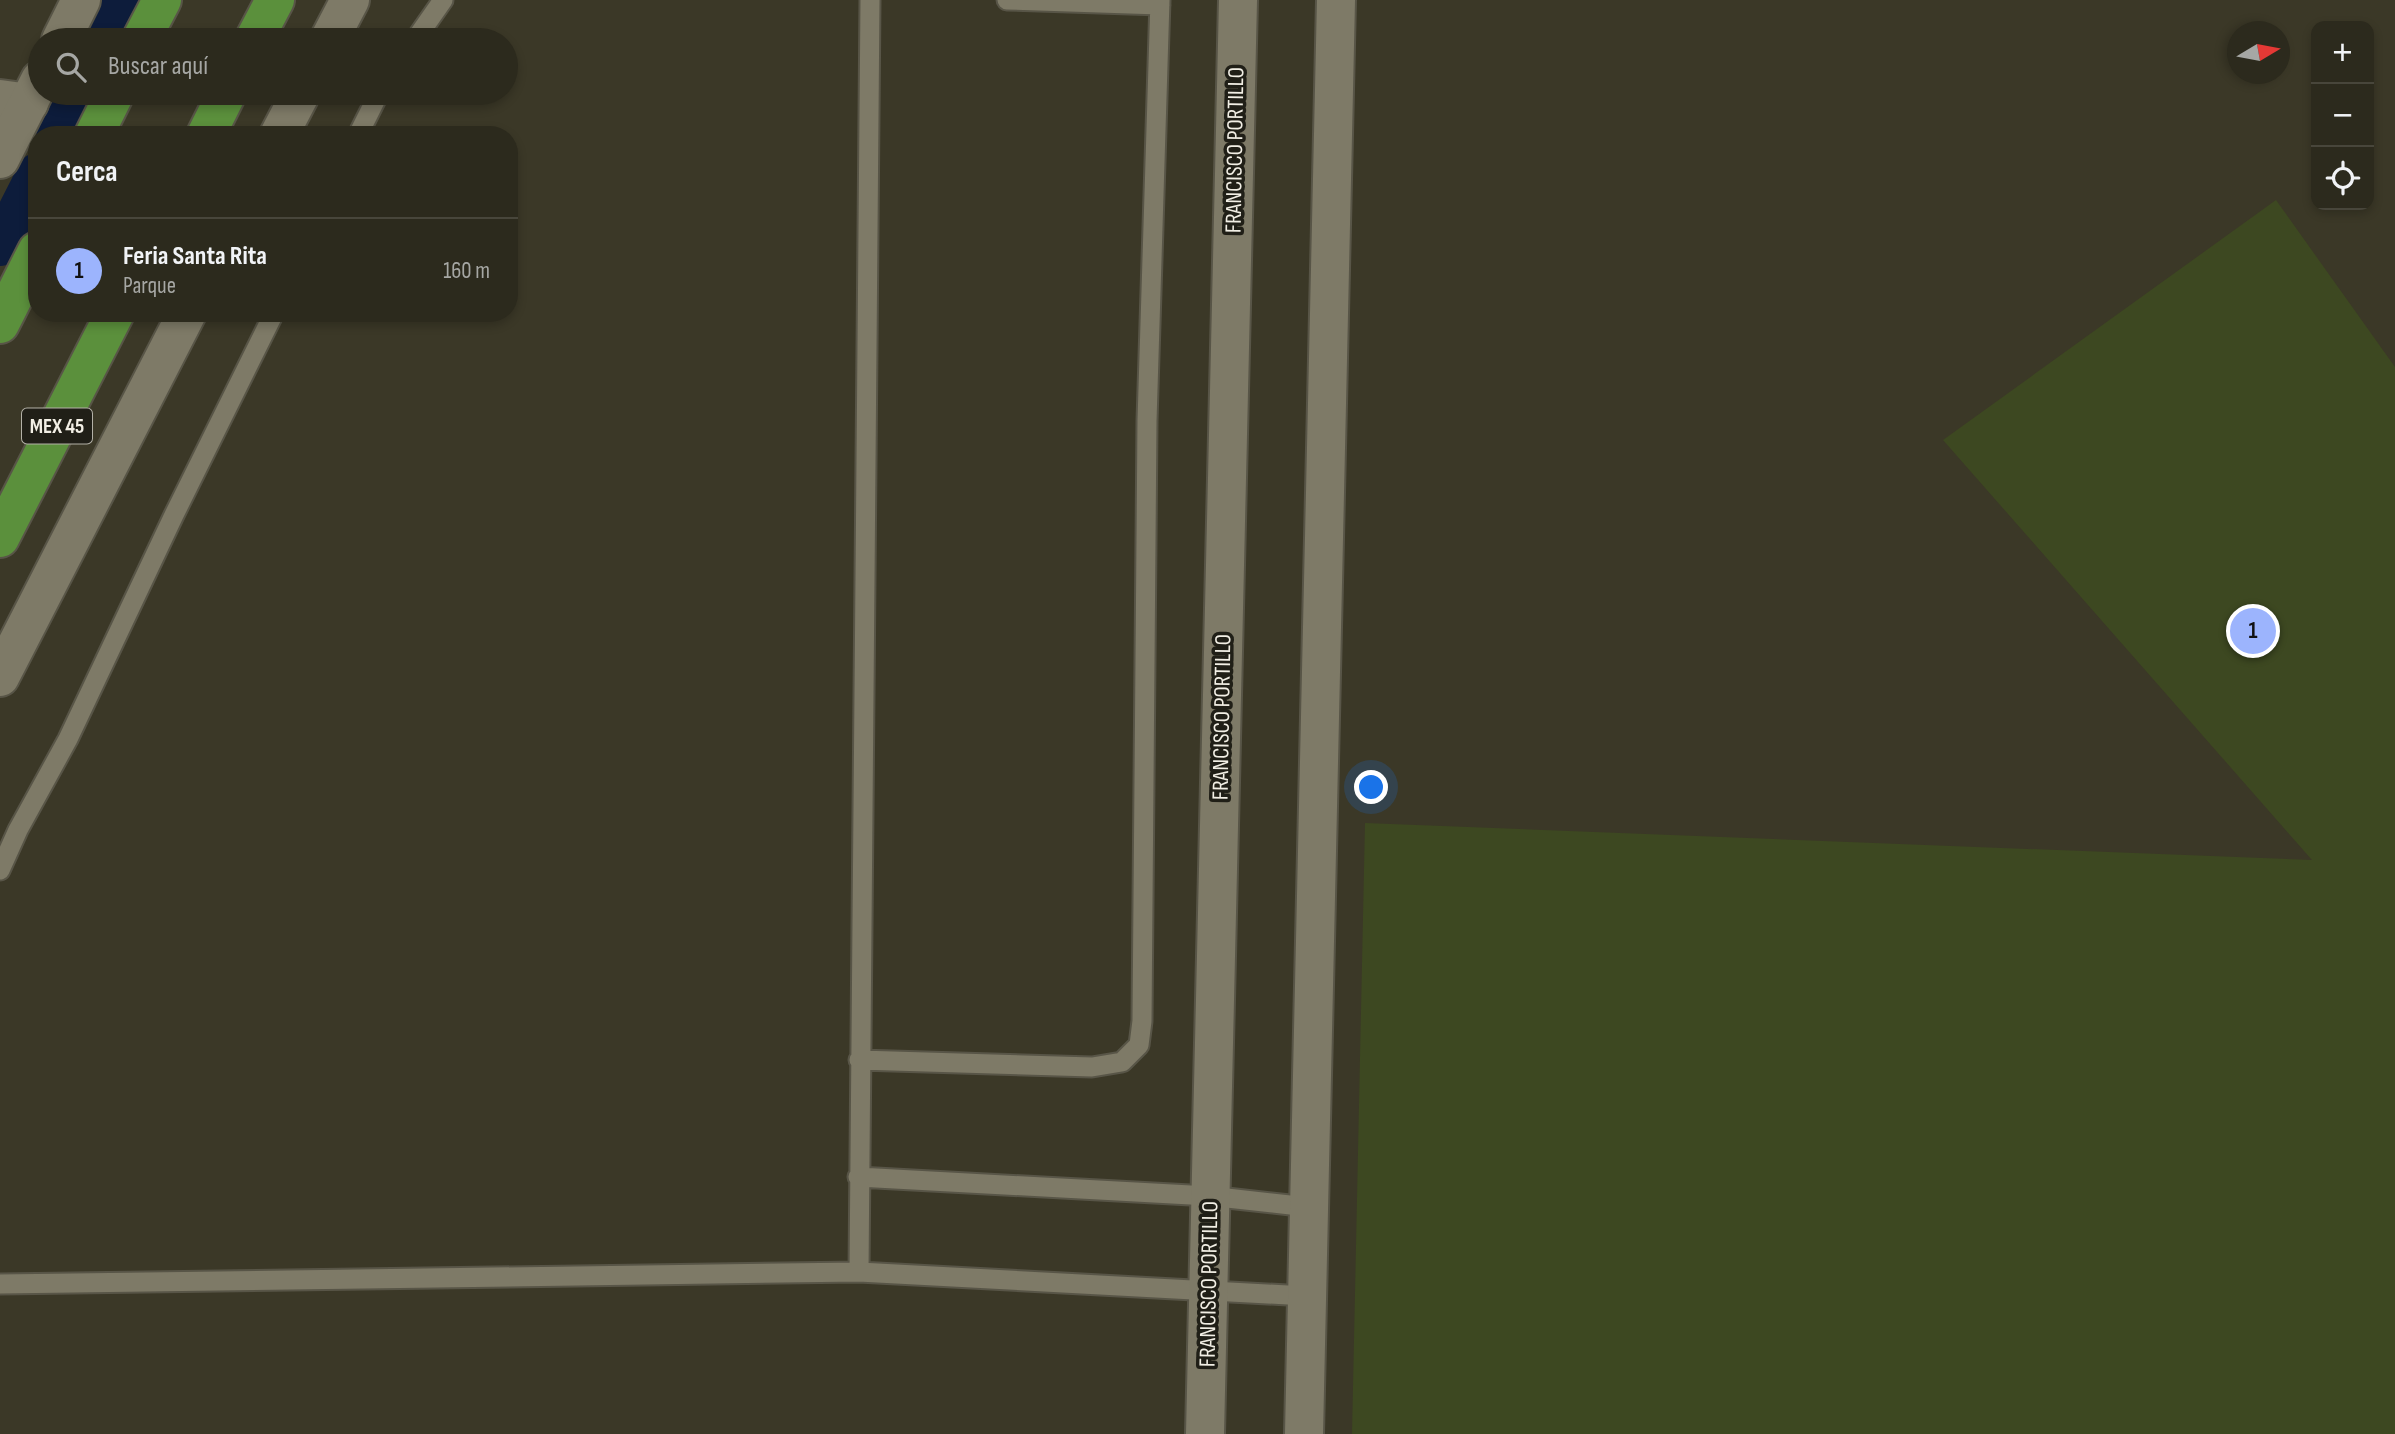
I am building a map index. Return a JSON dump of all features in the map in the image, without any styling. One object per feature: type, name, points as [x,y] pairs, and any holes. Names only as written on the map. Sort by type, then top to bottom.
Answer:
[{"type":"main road","points":[[147,28],[162,0]]},
{"type":"main road","points":[[260,28],[275,0]]},
{"type":"main road","points":[[98,126],[109,105]]},
{"type":"main road","points":[[211,126],[222,105]]},
{"type":"main road","points":[[0,324],[28,269]]},
{"type":"main road","name":"MEX 45","points":[[0,538],[110,322]]},
{"type":"street","points":[[67,28],[82,0]]},
{"type":"street","points":[[335,28],[350,0]]},
{"type":"street","name":"FRANCISCO PORTILLO","points":[[1205,1434],[1238,0]]},
{"type":"street","points":[[1304,1434],[1336,0]]},
{"type":"street","points":[[0,159],[23,94]]},
{"type":"street","points":[[284,126],[295,105]]},
{"type":"street","points":[[0,677],[182,322]]},
{"type":"lane","points":[[423,28],[443,0]]},
{"type":"lane","points":[[859,1272],[870,0]]},
{"type":"lane","points":[[859,1060],[1092,1067],[1122,1062],[1139,1045],[1142,1021],[1147,421],[1160,3],[1007,0]]},
{"type":"lane","points":[[362,126],[373,105]]},
{"type":"lane","points":[[0,870],[18,830],[68,739],[270,322]]},
{"type":"lane","points":[[858,1177],[1209,1196],[1308,1207]]},
{"type":"lane","points":[[0,1284],[859,1272],[1306,1296]]},
{"type":"green space","points":[[2276,200],[2395,367],[2395,1434],[1352,1434],[1365,823],[2312,860],[1943,440]]},
{"type":"waterway","points":[[109,28],[124,0]]},
{"type":"waterway","points":[[60,126],[71,105]]},
{"type":"waterway","points":[[0,246],[28,191]]},
{"type":"place","name":"Feria Santa Rita","points":[[2253,631]]}]
